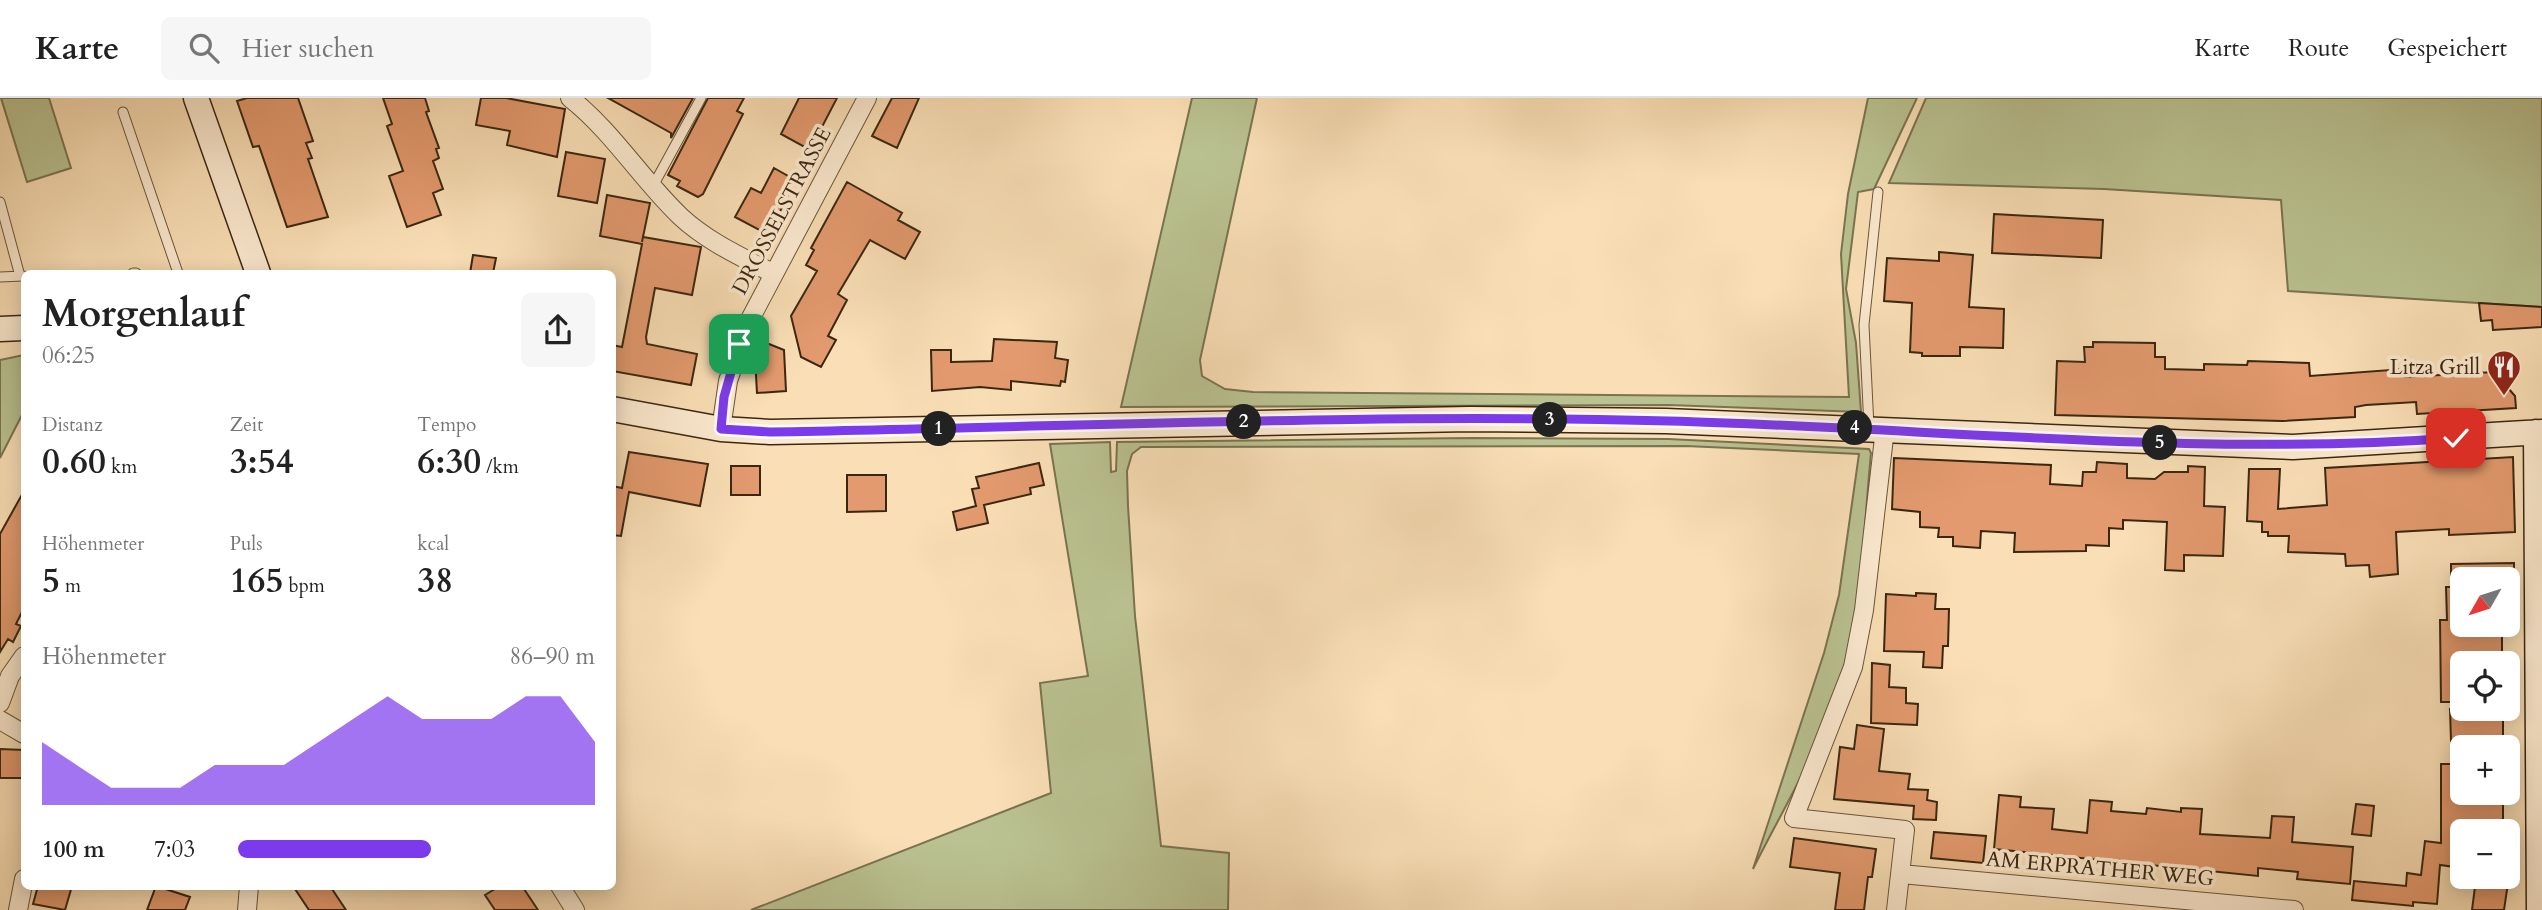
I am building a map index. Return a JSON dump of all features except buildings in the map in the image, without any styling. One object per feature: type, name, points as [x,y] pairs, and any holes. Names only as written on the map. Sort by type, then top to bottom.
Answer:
[{"type":"main road","points":[[196,98],[257,270]]},
{"type":"main road","points":[[0,329],[21,328]]},
{"type":"main road","points":[[616,410],[721,429],[770,432],[1470,419],[1666,421],[2279,447],[2377,444],[2539,432],[2539,910]]},
{"type":"street","points":[[570,98],[606,132],[696,230],[774,274]]},
{"type":"street","name":"DROSSELSTRASSE","points":[[721,429],[724,397],[739,344],[867,98]]},
{"type":"street","points":[[1877,429],[1864,610],[1853,667],[1794,818],[1905,830],[1895,910]]},
{"type":"street","points":[[0,703],[10,676],[21,660]]},
{"type":"street","points":[[0,720],[21,732]]},
{"type":"street","name":"AM ERPRATHER WEG","points":[[1900,874],[2294,910]]},
{"type":"street","points":[[18,910],[22,890]]},
{"type":"street","points":[[247,910],[249,890]]},
{"type":"street","points":[[562,890],[575,910]]},
{"type":"lane","points":[[653,186],[701,98]]},
{"type":"lane","points":[[123,112],[177,270]]},
{"type":"lane","points":[[1877,429],[1864,325],[1878,192]]},
{"type":"lane","points":[[0,202],[21,273]]},
{"type":"lane","points":[[0,277],[21,276]]},
{"type":"green space","points":[[1,98],[49,98],[71,168],[27,182]]},
{"type":"green space","points":[[1192,98],[1257,98],[1200,360],[1202,376],[1225,389],[1253,392],[1849,397],[1841,254],[1848,194],[1868,98],[1917,98],[1874,189],[1858,192],[1846,289],[1856,343],[1861,412],[1668,405],[1121,407]]},
{"type":"green space","points":[[1926,98],[2542,98],[2542,307],[2288,291],[2281,200],[2104,189],[1889,183]]},
{"type":"green space","points":[[21,356],[21,417],[0,458],[0,360]]},
{"type":"green space","points":[[1668,439],[1869,449],[1871,453],[1856,613],[1845,665],[1817,744],[1753,869],[1824,653],[1839,595],[1859,454],[1686,446],[1141,447],[1132,454],[1127,471],[1128,506],[1135,616],[1161,846],[1229,853],[1228,910],[751,910],[1051,793],[1040,683],[1088,676],[1050,444],[1110,442],[1111,472],[1116,471],[1117,442]]},
{"type":"place","name":"Litza Grill","points":[[2504,397]]},
{"type":"route","points":[[739,344],[724,397],[721,429],[770,432],[1470,419],[1666,421],[2226,446],[2293,447],[2456,438]]}]
